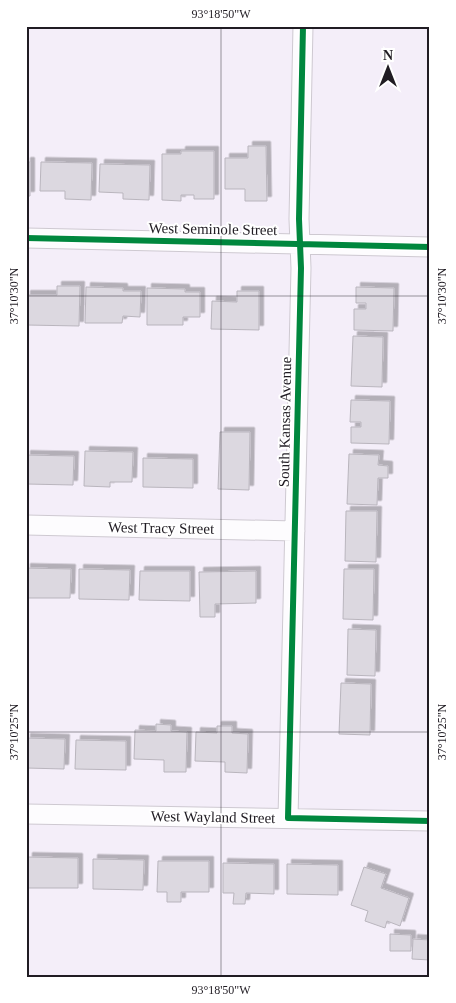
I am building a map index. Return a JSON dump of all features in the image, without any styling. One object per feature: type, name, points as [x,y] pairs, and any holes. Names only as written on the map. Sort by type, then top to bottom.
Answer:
[{"type":"street","name":"South Kansas Avenue","points":[[288,818],[301,244],[299,219],[303,26]]},
{"type":"street","name":"West Seminole Street","points":[[26,238],[430,247]]},
{"type":"street","name":"West Tracy Street","points":[[26,525],[295,531]]},
{"type":"street","name":"West Wayland Street","points":[[26,814],[430,821]]},
{"type":"building","points":[[248,146],[266,146],[267,201],[245,201],[245,189],[225,189],[225,158],[248,158]]},
{"type":"building","points":[[181,151],[214,151],[214,199],[194,199],[194,195],[181,195],[181,201],[162,200],[162,154],[181,154]]},
{"type":"building","points":[[26,162],[30,162],[30,196],[26,196]]},
{"type":"building","points":[[41,162],[92,163],[91,200],[65,199],[65,191],[40,191]]},
{"type":"building","points":[[100,164],[150,165],[149,200],[123,199],[123,193],[99,192]]},
{"type":"building","points":[[57,286],[80,286],[79,326],[26,325],[26,295],[57,295]]},
{"type":"building","points":[[86,287],[123,288],[123,291],[141,291],[140,317],[123,316],[122,323],[85,323]]},
{"type":"building","points":[[356,287],[394,288],[393,331],[354,330],[354,309],[366,309],[366,303],[356,303]]},
{"type":"building","points":[[147,288],[185,289],[185,292],[200,292],[200,317],[183,317],[183,325],[147,325]]},
{"type":"building","points":[[237,291],[259,291],[259,330],[211,329],[212,301],[237,302]]},
{"type":"building","points":[[353,336],[383,337],[382,387],[351,386]]},
{"type":"building","points":[[351,400],[390,401],[389,444],[351,443],[351,427],[361,427],[361,422],[350,422]]},
{"type":"building","points":[[220,432],[250,432],[249,490],[218,489]]},
{"type":"building","points":[[85,451],[133,452],[132,482],[110,482],[110,487],[84,486]]},
{"type":"building","points":[[349,454],[379,455],[378,465],[388,466],[388,478],[378,478],[377,505],[347,504]]},
{"type":"building","points":[[26,455],[74,456],[73,485],[26,484]]},
{"type":"building","points":[[143,458],[193,459],[193,488],[143,487]]},
{"type":"building","points":[[346,511],[377,511],[376,562],[345,561]]},
{"type":"building","points":[[26,568],[71,569],[70,598],[26,598]]},
{"type":"building","points":[[79,569],[130,570],[129,600],[79,599]]},
{"type":"building","points":[[344,569],[374,569],[373,620],[343,619]]},
{"type":"building","points":[[140,571],[190,571],[190,601],[139,600]]},
{"type":"building","points":[[256,571],[256,603],[215,604],[215,617],[200,617],[199,572]]},
{"type":"building","points":[[348,629],[376,630],[375,676],[347,675]]},
{"type":"building","points":[[341,683],[371,684],[370,735],[339,734]]},
{"type":"building","points":[[156,724],[171,725],[171,731],[187,732],[186,772],[164,772],[164,760],[134,759],[135,730],[156,731]]},
{"type":"building","points":[[217,726],[232,726],[232,733],[248,734],[247,773],[225,772],[225,762],[195,761],[196,732],[217,733]]},
{"type":"building","points":[[26,738],[65,739],[64,769],[26,768]]},
{"type":"building","points":[[76,740],[126,741],[126,770],[75,769]]},
{"type":"building","points":[[28,857],[78,858],[78,888],[27,888]]},
{"type":"building","points":[[93,859],[144,860],[143,890],[93,889]]},
{"type":"building","points":[[158,861],[209,861],[209,892],[181,892],[181,902],[167,902],[167,892],[157,892]]},
{"type":"building","points":[[223,863],[274,864],[274,894],[246,893],[245,904],[233,904],[234,893],[223,893]]},
{"type":"building","points":[[287,864],[338,865],[338,895],[287,894]]},
{"type":"building","points":[[364,867],[386,874],[381,888],[409,898],[400,926],[387,921],[385,928],[365,921],[368,911],[351,905]]},
{"type":"building","points":[[390,934],[411,935],[411,951],[390,951]]},
{"type":"building","points":[[413,939],[430,940],[430,960],[412,959]]},
{"type":"cycle path","points":[[303,26],[299,219],[301,268],[288,818],[430,821]]},
{"type":"cycle path","points":[[26,238],[430,247]]}]
